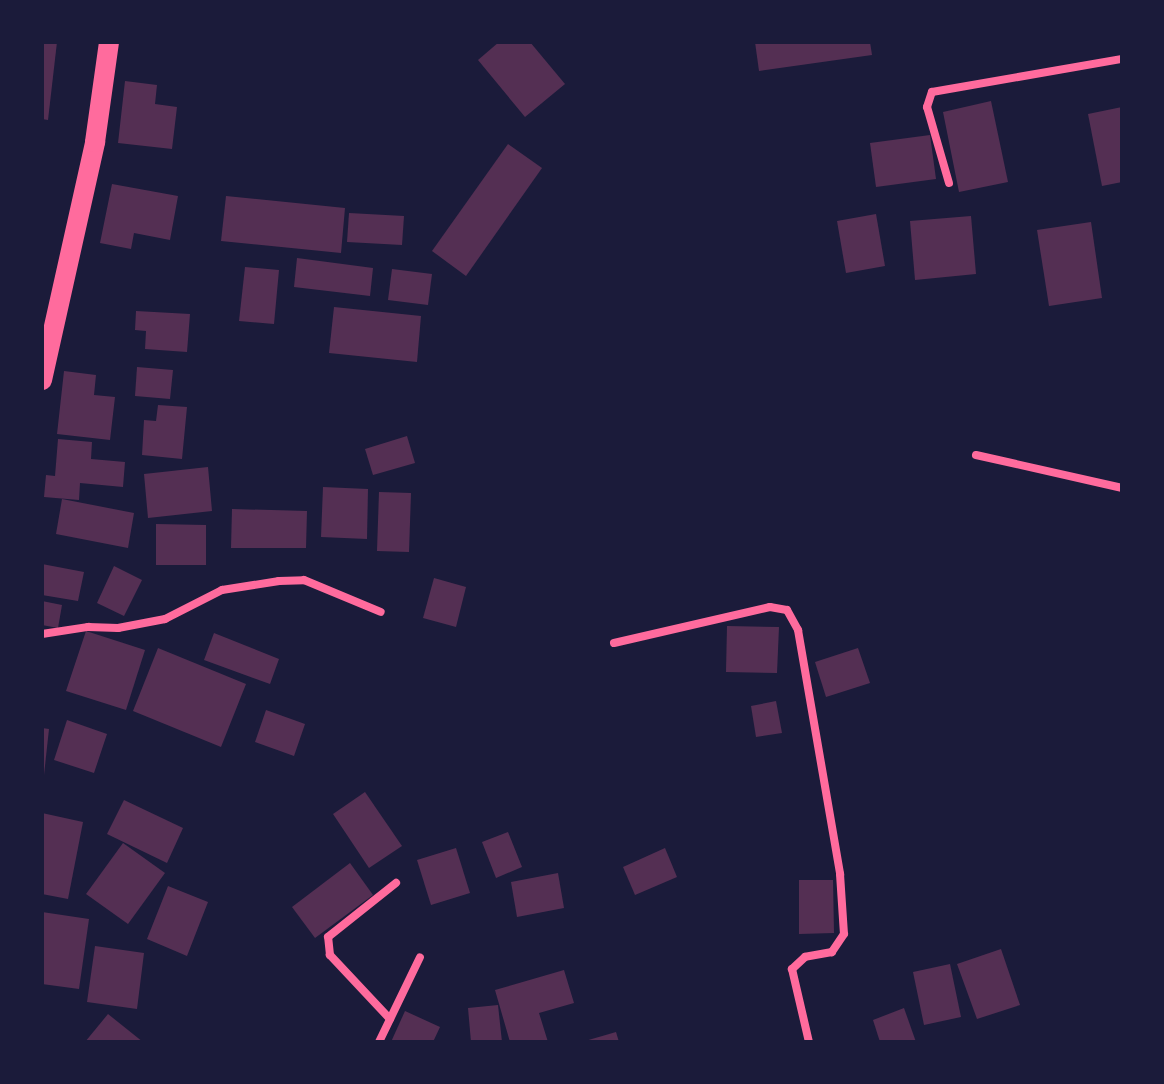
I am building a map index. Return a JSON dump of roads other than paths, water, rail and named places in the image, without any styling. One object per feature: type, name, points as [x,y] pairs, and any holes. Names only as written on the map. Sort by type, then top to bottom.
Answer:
[{"type":"main road","points":[[42,380],[95,142],[109,42]]},
{"type":"street","points":[[949,183],[927,107],[932,92],[1122,59]]},
{"type":"street","points":[[976,455],[1122,488]]},
{"type":"street","points":[[42,634],[88,627],[118,628],[165,619],[204,596],[247,583],[304,580],[381,612]]},
{"type":"street","points":[[614,643],[770,607],[787,610],[798,630],[840,874],[844,934],[832,952],[805,957],[792,969],[809,1042]]},
{"type":"street","points":[[390,1019],[330,955],[328,937],[396,883]]},
{"type":"street","points":[[379,1042],[420,957]]}]
